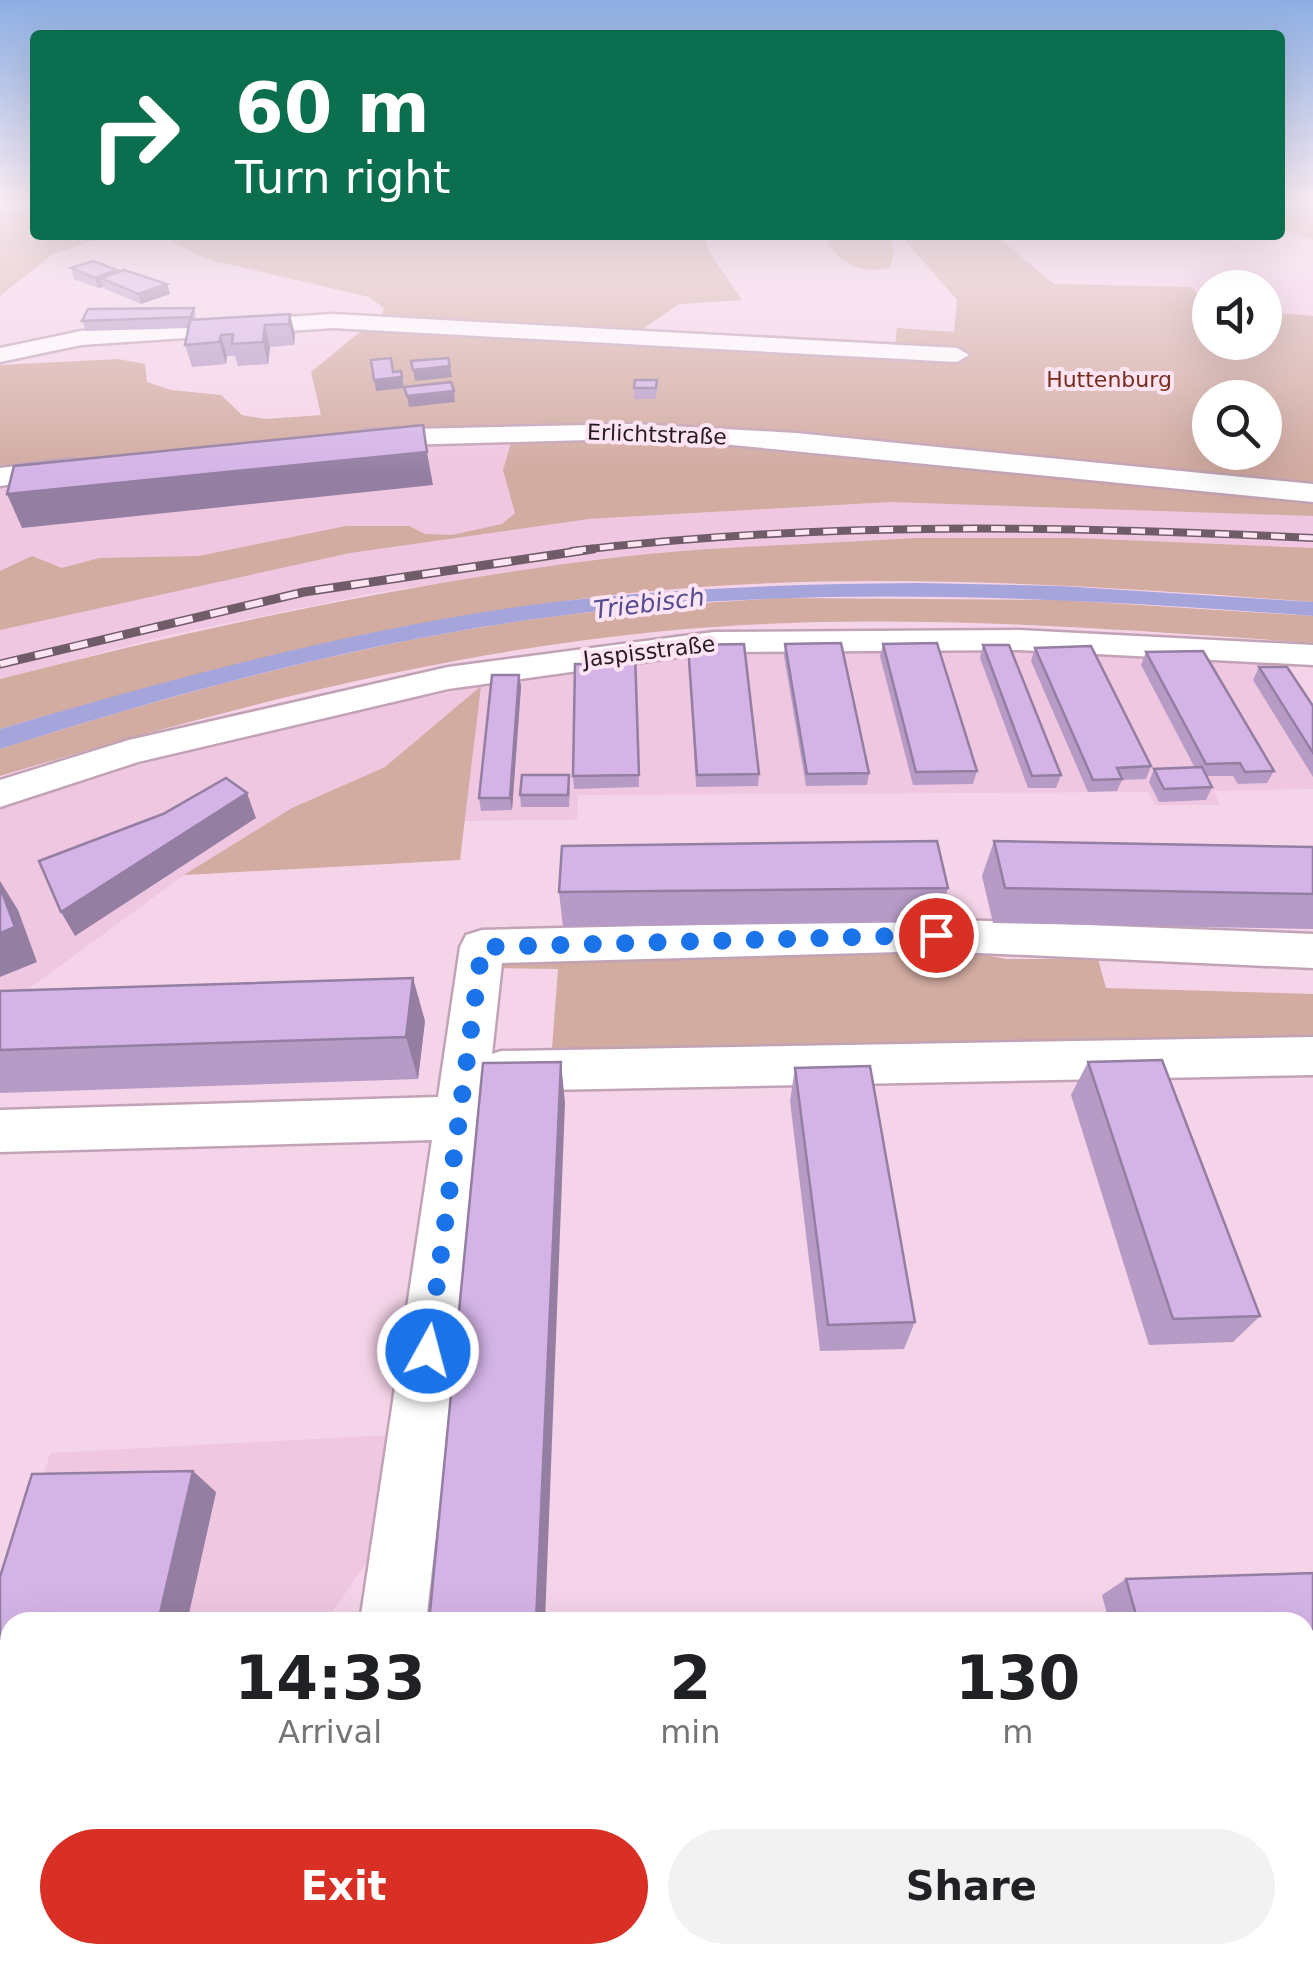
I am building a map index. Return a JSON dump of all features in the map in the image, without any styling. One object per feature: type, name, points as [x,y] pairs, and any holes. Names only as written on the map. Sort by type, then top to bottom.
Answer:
[{"type":"street","points":[[0,355],[81,338],[333,321],[957,355]]},
{"type":"street","points":[[0,336],[32,328],[81,338]]},
{"type":"street","name":"Erlichtstraße","points":[[338,439],[558,431],[685,434],[925,454],[1218,487],[1313,492]]},
{"type":"street","points":[[0,477],[94,466]]},
{"type":"street","name":"Jaspisstraße","points":[[0,794],[129,752],[448,678],[714,642],[1019,640],[1313,655]]},
{"type":"street","points":[[395,1612],[482,947],[936,935],[1313,950]]},
{"type":"street","points":[[0,1131],[461,1095],[1313,1056]]},
{"type":"shaded area","points":[[533,431],[529,527],[589,519],[890,502],[1218,510],[1313,516],[1313,548],[1075,538],[914,538],[607,558],[375,593],[165,636],[0,679],[0,477]]},
{"type":"shaded area","points":[[1003,651],[1274,664],[1313,724],[1313,789],[1214,791],[1220,805],[1155,805],[1148,792],[578,795],[577,820],[465,821],[480,687],[385,767],[292,808],[184,875],[0,1010],[0,809],[150,762],[292,724],[481,686],[606,664],[688,655]]},
{"type":"shaded area","points":[[390,1435],[377,1548],[332,1612],[4,1612],[50,1453]]},
{"type":"green space","name":"Huttenburg","points":[[346,292],[736,292],[742,300],[679,304],[637,333],[895,346],[897,328],[954,332],[957,300],[950,292],[1192,292],[1192,360],[1282,360],[1282,313],[1313,316],[1313,516],[890,502],[589,519],[350,553],[0,630],[0,571],[32,556],[62,568],[99,558],[199,556],[346,526],[409,526],[425,534],[452,535],[502,524],[515,513],[503,470],[511,443],[531,432],[0,477],[0,365],[118,359],[145,364],[147,382],[171,390],[221,395],[242,415],[265,419],[321,415],[311,372],[366,327],[380,321],[384,308],[369,297]]},
{"type":"green space","points":[[914,538],[1075,538],[1313,548],[1313,602],[1123,589],[932,582],[836,581],[646,592],[482,614],[343,641],[205,673],[0,729],[0,679],[300,610],[603,559],[719,548]]},
{"type":"green space","points":[[778,598],[1061,600],[1313,616],[1313,643],[1070,627],[907,622],[744,625],[664,631],[495,654],[328,687],[0,776],[0,749],[206,688],[345,654],[557,616]]},
{"type":"green space","points":[[481,686],[460,860],[184,875],[292,808],[385,767]]},
{"type":"green space","points":[[958,950],[1006,959],[1098,959],[1106,988],[1313,994],[1313,1050],[551,1061],[558,969],[495,968],[499,961]]},
{"type":"water","name":"Triebisch","points":[[918,583],[1060,586],[1313,602],[1313,616],[1124,603],[935,597],[746,600],[652,606],[487,626],[346,653],[137,707],[0,749],[0,729],[137,690],[344,639],[483,612],[645,593]]},
{"type":"building","points":[[194,308],[191,317],[82,321],[88,309]]},
{"type":"building","points":[[290,314],[289,324],[265,325],[263,342],[232,344],[233,334],[221,335],[219,342],[185,345],[190,320]]},
{"type":"building","points":[[391,358],[393,372],[401,371],[402,377],[374,380],[371,360]]},
{"type":"building","points":[[448,358],[450,366],[413,370],[411,361]]},
{"type":"building","points":[[635,380],[657,380],[656,388],[634,388]]},
{"type":"building","points":[[451,382],[454,391],[407,396],[404,387]]},
{"type":"building","points":[[423,425],[427,452],[7,494],[14,466]]},
{"type":"building","points":[[841,643],[869,773],[807,774],[785,644]]},
{"type":"building","points":[[937,643],[977,771],[916,772],[883,644]]},
{"type":"building","points":[[744,644],[759,774],[697,775],[688,645]]},
{"type":"building","points":[[983,645],[1009,645],[1061,775],[1032,776]]},
{"type":"building","points":[[1091,646],[1151,766],[1117,768],[1122,779],[1093,780],[1035,648]]},
{"type":"building","points":[[1203,651],[1274,771],[1245,772],[1240,763],[1206,764],[1146,652]]},
{"type":"building","points":[[605,653],[635,653],[639,775],[573,776],[575,664],[606,664]]},
{"type":"building","points":[[1259,667],[1287,667],[1313,706],[1313,753]]},
{"type":"building","points":[[492,675],[519,675],[510,798],[479,798]]},
{"type":"building","points":[[1202,767],[1212,787],[1164,789],[1154,769]]},
{"type":"building","points":[[522,775],[569,775],[568,795],[520,795]]},
{"type":"building","points":[[226,778],[247,793],[61,912],[39,861],[163,814]]},
{"type":"building","points":[[937,841],[948,888],[559,892],[562,846]]},
{"type":"building","points":[[994,841],[1313,847],[1313,894],[1005,888]]},
{"type":"building","points":[[0,887],[15,927],[0,933]]},
{"type":"building","points":[[413,978],[406,1037],[0,1050],[0,991]]},
{"type":"building","points":[[1162,1060],[1260,1316],[1173,1319],[1088,1062]]},
{"type":"building","points":[[561,1062],[536,1612],[430,1612],[483,1063]]},
{"type":"building","points":[[870,1066],[915,1322],[828,1325],[795,1068]]},
{"type":"building","points":[[193,1471],[160,1612],[0,1612],[0,1577],[32,1474]]},
{"type":"building","points":[[1313,1573],[1313,1612],[1135,1612],[1126,1579]]},
{"type":"railway","points":[[572,551],[757,535],[942,529],[1313,538]]},
{"type":"railway","points":[[0,664],[304,592],[593,549]]},
{"type":"route","points":[[428,1351],[482,947],[936,935]]}]
